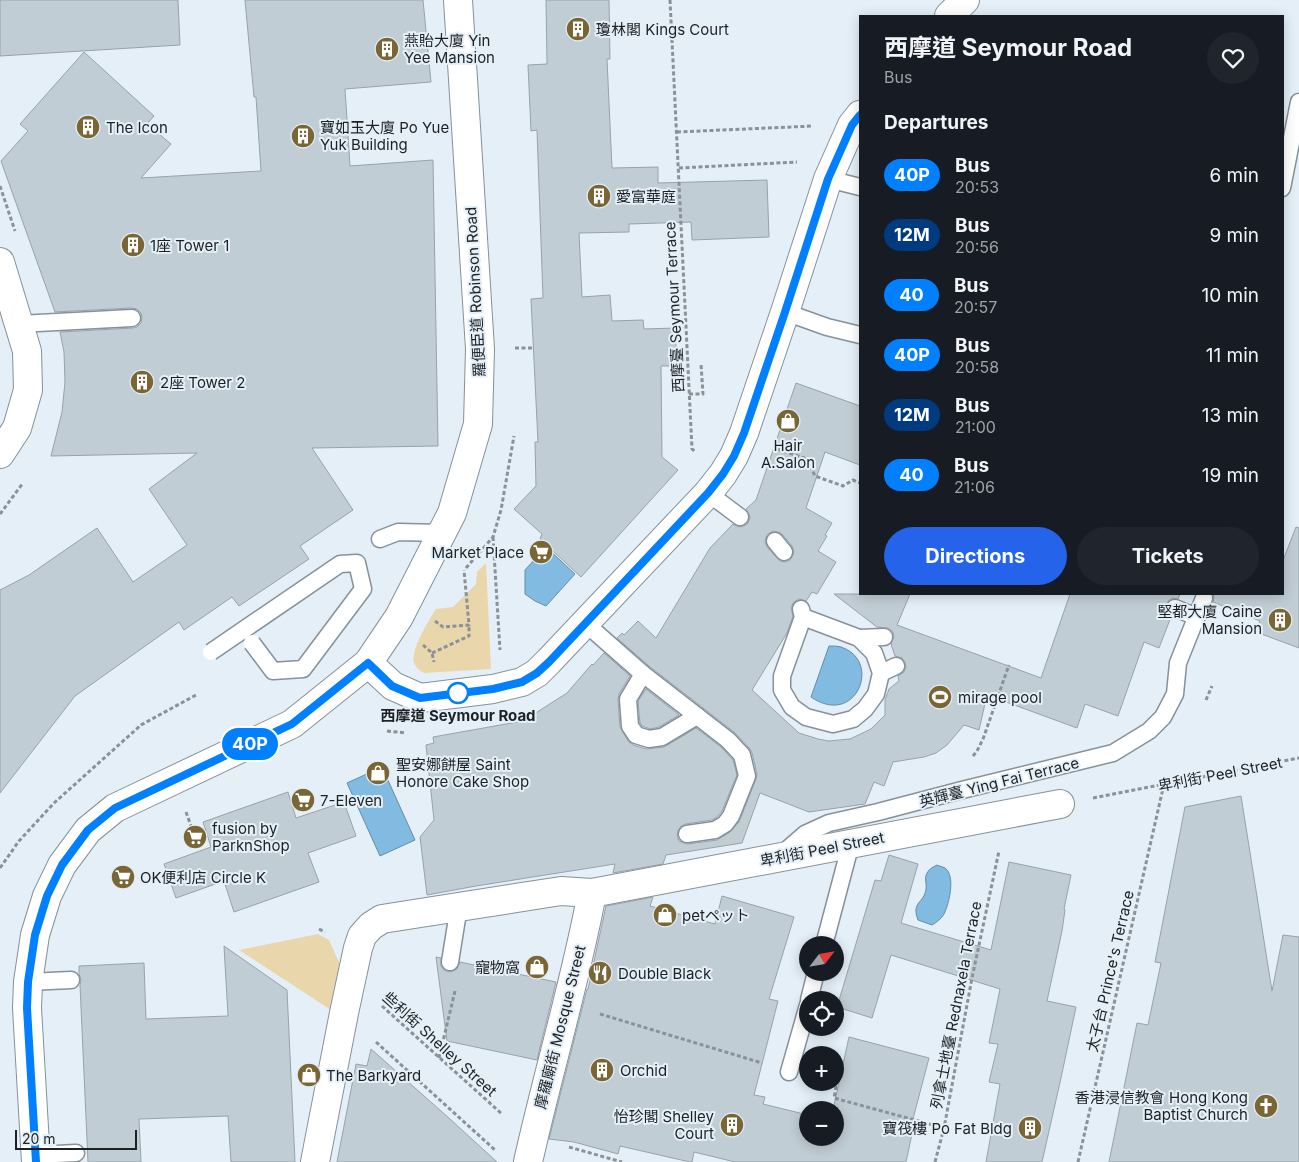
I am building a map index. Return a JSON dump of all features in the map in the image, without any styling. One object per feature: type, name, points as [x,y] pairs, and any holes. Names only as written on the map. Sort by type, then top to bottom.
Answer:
[{"type":"street","name":"羅便臣道 Robinson Road","points":[[36,1158],[27,1008],[28,982],[35,935],[47,896],[62,865],[88,830],[115,808],[292,724],[368,663],[399,617],[452,512],[478,424],[480,358],[458,0]]},
{"type":"street","points":[[950,15],[965,0]]},
{"type":"street","points":[[368,663],[392,686],[420,698],[493,689],[522,682],[537,673],[549,662],[708,493],[734,456],[744,433],[828,179],[852,125],[859,116]]},
{"type":"street","points":[[0,262],[27,351],[28,390],[17,428],[0,454]]},
{"type":"street","name":"卑利街 Peel Street","points":[[315,1162],[358,948],[362,936],[371,926],[382,919],[561,891],[592,893],[851,844],[936,835],[1060,804]]},
{"type":"street","name":"摩羅廟街 Mosque Street","points":[[528,1162],[568,1004],[592,893]]},
{"type":"lane","points":[[1284,178],[1299,102]]},
{"type":"lane","points":[[828,179],[859,187]]},
{"type":"lane","points":[[785,312],[827,327],[859,335]]},
{"type":"lane","points":[[19,324],[132,318]]},
{"type":"lane","points":[[708,493],[740,517]]},
{"type":"lane","points":[[380,539],[398,532],[442,533]]},
{"type":"lane","points":[[211,652],[340,564],[357,563],[363,588],[304,669],[273,671],[252,643]]},
{"type":"lane","name":"英輝臺 Ying Fai Terrace","points":[[778,858],[805,834],[829,823],[1113,754],[1149,731],[1162,717],[1175,694],[1178,663],[1204,598]]},
{"type":"lane","points":[[1175,608],[1197,616]]},
{"type":"lane","points":[[802,613],[860,638],[874,653],[881,673],[876,694],[865,710],[853,719],[833,724],[806,717],[792,707],[782,690],[782,676],[802,613]]},
{"type":"lane","points":[[585,623],[643,674],[728,740],[742,755],[747,776],[731,816],[715,830],[687,834]]},
{"type":"lane","points":[[860,638],[884,637]]},
{"type":"lane","points":[[881,673],[896,666]]},
{"type":"lane","points":[[643,674],[628,700],[630,726],[636,735],[649,739],[662,737],[698,716]]},
{"type":"lane","points":[[826,936],[851,844]]},
{"type":"lane","points":[[450,962],[459,906]]},
{"type":"lane","points":[[28,982],[71,980]]},
{"type":"lane","points":[[789,1072],[799,1036]]},
{"type":"lane","points":[[36,1158],[76,1153]]},
{"type":"path","name":"西摩臺 Seymour Terrace","points":[[670,0],[692,449]]},
{"type":"path","points":[[676,132],[821,126]]},
{"type":"path","points":[[678,168],[801,162]]},
{"type":"path","points":[[516,348],[533,348]]},
{"type":"path","points":[[689,394],[703,394],[702,364]]},
{"type":"path","points":[[771,447],[808,459],[815,476],[843,486],[853,480],[859,483]]},
{"type":"path","points":[[493,537],[500,654]]},
{"type":"path","points":[[432,653],[470,636],[464,570]]},
{"type":"path","points":[[443,627],[469,625]]},
{"type":"path","points":[[419,642],[432,653],[434,662]]},
{"type":"path","name":"英輝臺 Ying Fai Terrace","points":[[971,758],[983,739],[1009,665]]},
{"type":"path","points":[[0,868],[19,840],[54,804],[141,726],[196,694]]},
{"type":"path","name":"卑利街 Peel Street","points":[[1060,804],[1299,758]]},
{"type":"path","name":"太子台 Prince's Terrace","points":[[1078,1162],[1164,784]]},
{"type":"path","points":[[186,810],[195,838]]},
{"type":"path","name":"列拿士地臺 Rednaxela Terrace","points":[[935,1162],[944,1128],[998,852]]},
{"type":"path","name":"些利街 Shelley Street","points":[[351,979],[507,1119]]},
{"type":"path","points":[[568,1004],[763,1064]]},
{"type":"path","points":[[344,1013],[501,1156]]},
{"type":"path","points":[[439,1058],[446,1033]]},
{"type":"path","points":[[835,1091],[834,1098],[944,1128]]},
{"type":"path","points":[[573,1149],[622,1162]]},
{"type":"shaded area","points":[[486,563],[491,669],[424,673],[416,666],[414,653],[424,628],[436,609],[453,607],[476,584],[477,572]]},
{"type":"shaded area","points":[[318,934],[329,940],[342,969],[331,1010],[239,950]]},
{"type":"water","points":[[546,547],[575,574],[546,606],[525,594],[525,570]]},
{"type":"water","points":[[829,646],[841,647],[854,654],[860,665],[862,677],[859,689],[851,698],[841,704],[827,704],[811,697]]},
{"type":"water","points":[[382,767],[415,840],[380,856],[347,783]]},
{"type":"water","points":[[937,865],[945,868],[951,883],[948,904],[944,914],[932,925],[918,920],[916,909],[925,894],[927,873]]},
{"type":"building","points":[[0,0],[178,0],[180,45],[0,56]]},
{"type":"building","points":[[245,0],[423,0],[431,82],[345,89],[350,166],[433,160],[438,446],[312,448],[353,510],[300,546],[309,559],[239,606],[232,597],[184,630],[179,622],[75,696],[0,793],[0,590],[29,575],[97,528],[133,582],[187,545],[149,489],[197,453],[51,456],[62,412],[65,382],[64,352],[60,332],[133,328],[141,323],[142,317],[137,309],[131,308],[55,312],[1,161],[28,131],[20,124],[84,52],[154,116],[147,124],[171,144],[141,178],[261,171],[256,97],[254,97]]},
{"type":"building","points":[[546,0],[609,0],[610,59],[607,59],[612,168],[658,167],[658,183],[767,180],[769,237],[692,240],[691,222],[629,224],[629,232],[579,233],[582,297],[610,295],[612,321],[643,320],[644,329],[675,328],[677,366],[661,366],[662,457],[678,470],[581,577],[540,539],[542,534],[514,509],[536,486],[535,442],[538,442],[531,299],[543,298],[537,130],[531,131],[528,65],[547,64]]},
{"type":"building","points":[[796,383],[859,406],[859,465],[825,452],[806,508],[832,523],[818,551],[836,562],[817,594],[812,592],[806,601],[799,599],[794,602],[791,607],[793,616],[787,633],[752,690],[799,733],[818,739],[829,741],[850,739],[871,729],[885,715],[885,700],[889,689],[899,681],[898,676],[904,672],[906,667],[902,658],[895,656],[891,644],[894,637],[893,632],[888,628],[877,627],[834,594],[910,595],[897,625],[1041,678],[1070,595],[1180,595],[1178,599],[1173,598],[1169,600],[1166,605],[1167,614],[1171,617],[1159,648],[1144,642],[1118,716],[1085,704],[1077,728],[987,695],[979,730],[964,725],[947,745],[936,753],[893,762],[884,786],[874,782],[865,804],[809,812],[760,793],[742,843],[666,855],[663,864],[613,873],[615,864],[427,895],[420,837],[434,820],[426,745],[434,743],[433,737],[523,721],[567,693],[604,653],[630,676],[619,694],[618,700],[620,727],[628,741],[633,745],[646,749],[664,747],[696,728],[721,747],[733,760],[737,775],[722,811],[712,820],[681,826],[677,836],[679,841],[688,844],[717,840],[730,832],[739,822],[757,774],[750,749],[734,732],[649,666],[617,638],[622,633],[624,635],[638,621],[656,638],[710,548],[733,524],[739,527],[748,523],[750,518],[746,509],[756,500]],"holes":[[[773,531],[782,534],[794,551],[790,560],[785,562],[780,561],[767,547],[765,542],[768,534]]]},
{"type":"building","points":[[1296,527],[1299,528],[1299,648],[1256,632],[1260,621],[1213,602],[1213,595],[1284,595],[1284,558]]},
{"type":"building","points":[[646,689],[679,715],[659,727],[650,729],[642,726],[640,723],[638,701]]},
{"type":"building","points":[[288,792],[296,818],[344,802],[356,836],[308,853],[319,882],[234,912],[224,881],[176,898],[164,864],[211,847],[203,822]]},
{"type":"building","points":[[1241,796],[1272,991],[1283,935],[1299,937],[1299,1162],[1109,1162],[1137,1023],[1148,1025],[1161,963],[1155,962],[1185,807]]},
{"type":"building","points":[[889,855],[918,864],[901,923],[991,950],[1009,862],[1071,875],[1064,909],[1062,931],[1047,1001],[1076,1007],[1042,1162],[986,1162],[1000,1084],[989,1082],[998,1044],[989,1043],[1000,989],[891,955],[872,1018],[844,1009],[844,991],[842,991],[875,880],[881,881]]},
{"type":"building","points":[[722,896],[794,917],[769,999],[778,1001],[754,1095],[765,1097],[763,1104],[799,1113],[799,1146],[844,1146],[844,1101],[835,1101],[837,1091],[844,1091],[844,1060],[849,1037],[929,1058],[909,1134],[912,1134],[906,1162],[735,1162],[694,1152],[692,1162],[690,1162],[620,1146],[618,1154],[574,1142],[549,1139],[588,989],[606,906],[653,897],[650,906],[715,924]]},
{"type":"building","points":[[224,946],[287,990],[295,1162],[231,1162],[228,1116],[139,1119],[141,1162],[88,1162],[79,966],[144,963],[146,1019],[228,1016]]},
{"type":"building","points":[[436,957],[441,958],[441,966],[448,972],[457,969],[460,962],[556,982],[537,1060],[447,1041]]},
{"type":"building","points":[[371,1049],[497,1162],[337,1162],[356,1064],[367,1066]]},
{"type":"bus line","name":"40P","points":[[36,1162],[27,1008],[28,982],[35,935],[47,896],[62,865],[88,830],[115,808],[292,724],[368,663],[392,686],[420,698],[493,689],[522,682],[537,673],[549,662],[708,493],[734,456],[750,416],[828,179],[852,125],[859,116]]},
{"type":"place","name":"瓊林閣 Kings Court","points":[[578,29]]},
{"type":"place","name":"燕貽大廈 Yin Yee Mansion","points":[[387,49]]},
{"type":"place","name":"The Icon","points":[[88,127]]},
{"type":"place","name":"寶如玉大廈 Po Yue Yuk Building","points":[[303,136]]},
{"type":"place","name":"愛富華庭","points":[[599,196]]},
{"type":"place","name":"1座 Tower 1","points":[[133,245]]},
{"type":"place","name":"2座 Tower 2","points":[[142,382]]},
{"type":"place","name":"Hair A.Salon","points":[[788,421]]},
{"type":"place","name":"Market Place","points":[[541,552]]},
{"type":"place","name":"堅都大廈 Caine Mansion","points":[[1280,620]]},
{"type":"place","name":"西摩道 Seymour Road","points":[[458,693]]},
{"type":"place","name":"mirage pool","points":[[940,697]]},
{"type":"place","name":"聖安娜餅屋 Saint Honore Cake Shop","points":[[378,773]]},
{"type":"place","name":"7-Eleven","points":[[303,800]]},
{"type":"place","name":"fusion by ParknShop","points":[[195,837]]},
{"type":"place","name":"OK便利店 Circle K","points":[[123,877]]},
{"type":"place","name":"petペット","points":[[665,915]]},
{"type":"place","name":"寵物窩","points":[[537,967]]},
{"type":"place","name":"Double Black","points":[[600,973]]},
{"type":"place","name":"Orchid","points":[[602,1070]]},
{"type":"place","name":"The Barkyard","points":[[309,1075]]},
{"type":"place","name":"香港浸信教會 Hong Kong Baptist Church","points":[[1266,1106]]},
{"type":"place","name":"怡珍閣 Shelley Court","points":[[732,1125]]},
{"type":"place","name":"寶筏樓 Po Fat Bldg","points":[[1030,1128]]}]
